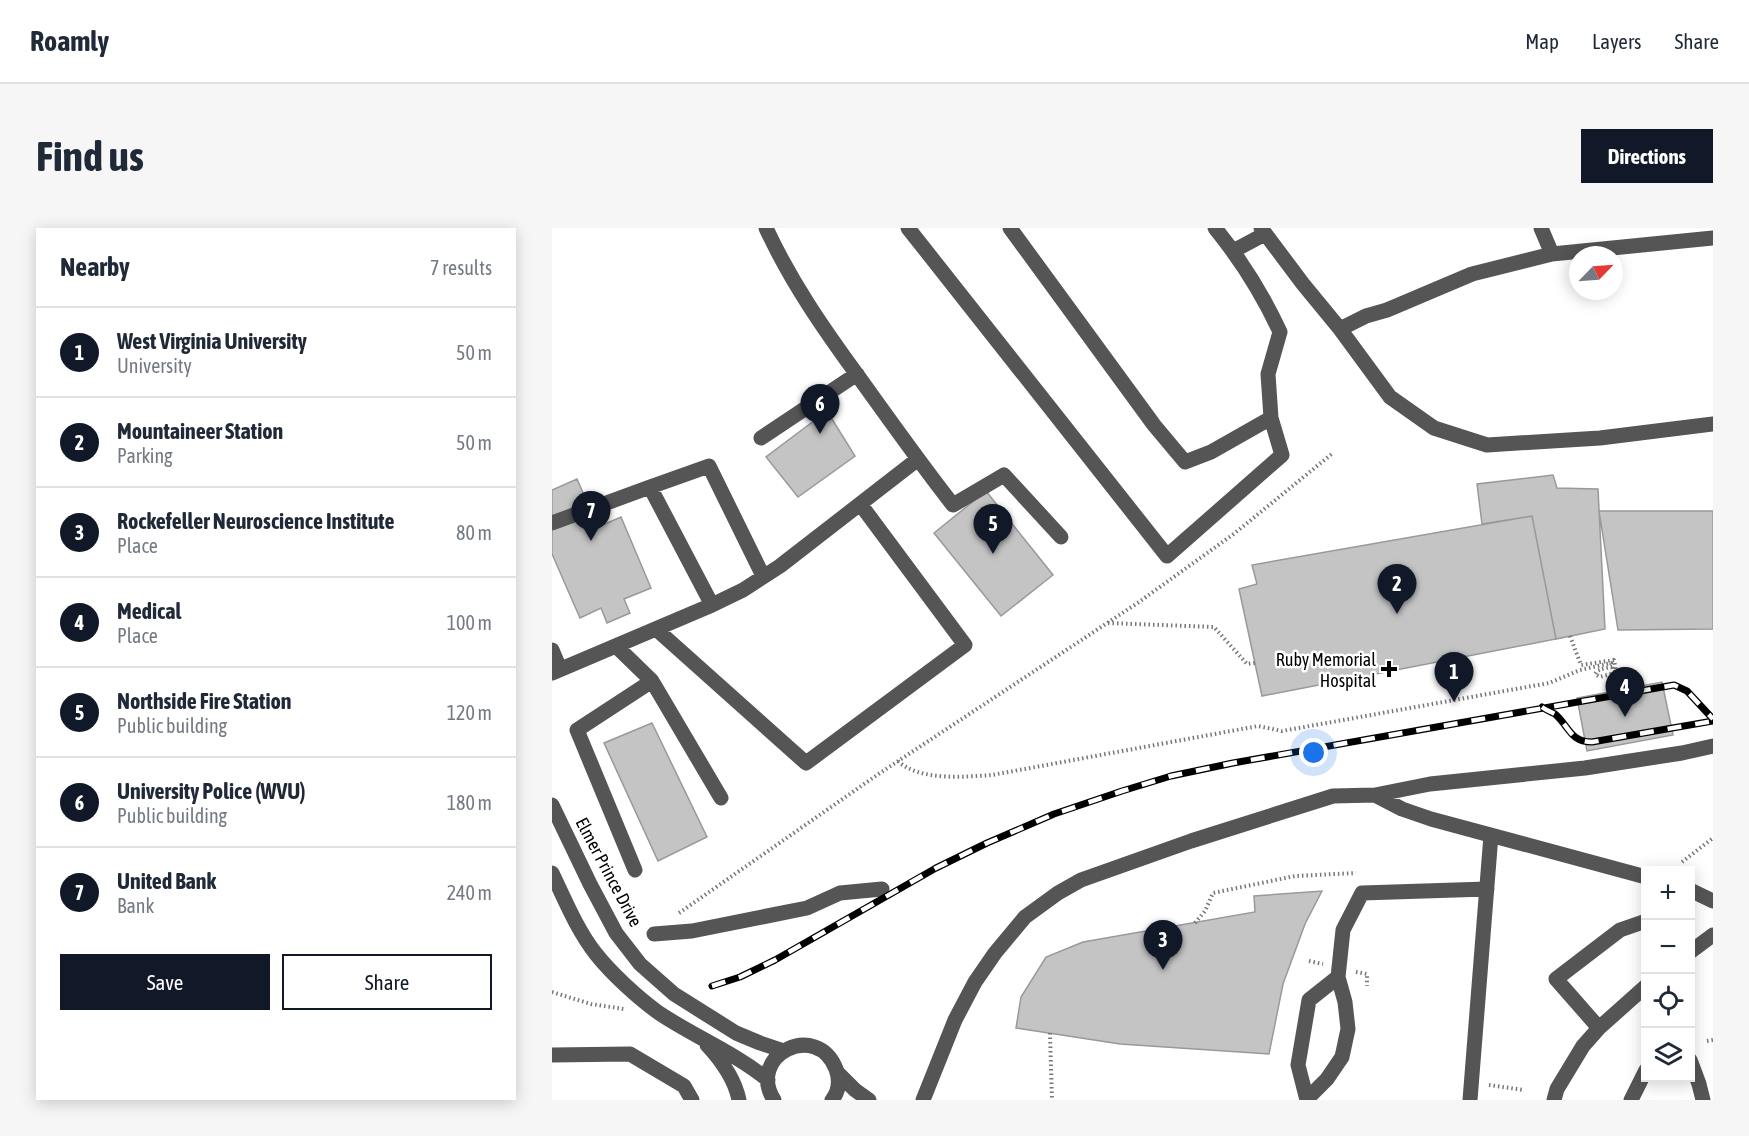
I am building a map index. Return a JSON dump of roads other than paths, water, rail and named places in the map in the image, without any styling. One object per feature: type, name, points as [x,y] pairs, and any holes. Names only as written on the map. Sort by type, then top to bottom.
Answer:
[{"type":"street","points":[[766,228],[781,261],[813,314],[953,505],[1004,476],[1061,537]]},
{"type":"street","points":[[908,228],[1167,556],[1282,455],[1271,418],[1268,374],[1280,332],[1233,251],[1215,228]]},
{"type":"street","points":[[1010,228],[1154,425],[1185,462],[1211,452],[1271,418]]},
{"type":"street","points":[[1541,228],[1552,254]]},
{"type":"street","points":[[1233,251],[1263,231],[1340,329],[1390,398],[1434,428],[1487,445],[1600,438],[1713,424]]},
{"type":"street","points":[[1340,329],[1366,316],[1387,310],[1472,274],[1552,254],[1713,238]]},
{"type":"street","points":[[761,438],[857,374]]},
{"type":"street","points":[[552,650],[556,671],[742,590],[861,505],[918,459]]},
{"type":"street","points":[[552,523],[709,466],[763,576]]},
{"type":"street","points":[[650,487],[712,605]]},
{"type":"street","points":[[656,629],[806,763],[965,645],[861,505]]},
{"type":"street","points":[[616,646],[652,681],[721,798]]},
{"type":"street","points":[[635,870],[577,730],[652,681]]},
{"type":"street","points":[[923,1100],[955,1020],[975,982],[995,953],[1025,917],[1058,893],[1081,880],[1191,841],[1333,796],[1375,795],[1430,783],[1585,768],[1713,746]]},
{"type":"street","points":[[1375,795],[1402,809],[1431,819],[1641,875]]},
{"type":"street","name":"Elmer Prince Drive","points":[[552,805],[571,891],[594,952],[609,969],[658,1012],[750,1065],[770,1093]]},
{"type":"street","points":[[1470,1100],[1491,835]]},
{"type":"street","name":"Elmer Prince Drive","points":[[552,873],[616,933],[640,964],[674,994],[736,1033],[784,1051]]},
{"type":"street","points":[[654,934],[692,930],[807,908],[840,893],[882,889]]},
{"type":"street","points":[[1307,1099],[1327,1079],[1341,1057],[1348,1029],[1345,1002],[1338,977],[1343,930],[1362,893],[1487,889]]},
{"type":"street","points":[[1695,893],[1713,902]]},
{"type":"street","points":[[1599,1028],[1556,980],[1620,930],[1641,923]]},
{"type":"street","points":[[1695,949],[1713,936]]},
{"type":"street","points":[[1307,1099],[1298,1065],[1310,1000],[1338,977]]},
{"type":"street","points":[[1554,1100],[1557,1089],[1583,1046],[1599,1028],[1641,991]]},
{"type":"street","points":[[699,1036],[718,1056],[730,1076],[739,1100]]},
{"type":"street","points":[[770,1093],[769,1071],[774,1060],[784,1051],[804,1045],[825,1052],[833,1061],[839,1084],[832,1100]]},
{"type":"street","points":[[552,1055],[630,1054],[684,1086],[692,1100]]},
{"type":"street","points":[[838,1074],[869,1100]]},
{"type":"street","points":[[1695,1075],[1703,1100]]},
{"type":"street","points":[[1631,1100],[1641,1080]]},
{"type":"railway","points":[[712,986],[740,977],[775,960],[936,868],[987,843],[1054,814],[1171,776],[1674,685],[1687,691],[1713,719]]},
{"type":"railway","points":[[1542,707],[1555,714],[1574,736],[1592,742],[1713,721]]},
{"type":"place","name":"University Police (WVU)","points":[[820,434]]},
{"type":"place","name":"United Bank","points":[[591,541]]},
{"type":"place","name":"Northside Fire Station","points":[[993,554]]},
{"type":"place","name":"Mountaineer Station","points":[[1397,614]]},
{"type":"place","name":"Ruby Memorial Hospital","points":[[1389,669]]},
{"type":"place","name":"West Virginia University","points":[[1454,702]]},
{"type":"place","name":"Medical","points":[[1625,717]]},
{"type":"place","name":"Rockefeller Neuroscience Institute","points":[[1163,970]]}]
